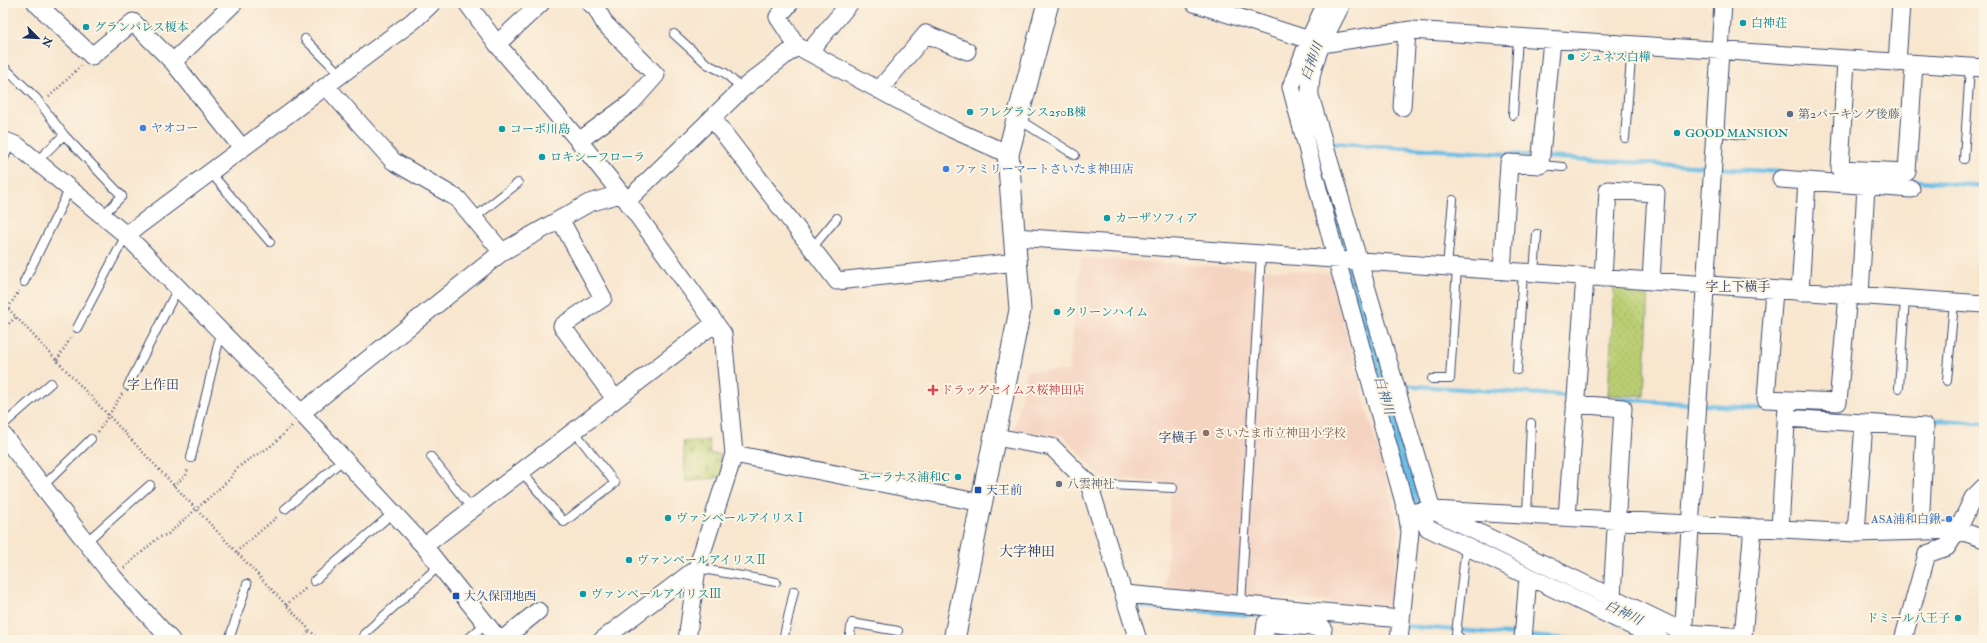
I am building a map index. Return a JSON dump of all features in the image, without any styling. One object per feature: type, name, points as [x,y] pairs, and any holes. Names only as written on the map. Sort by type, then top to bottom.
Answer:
[{"type":"street","points":[[36,3],[92,56],[133,22],[173,62],[242,148]]},
{"type":"street","points":[[173,62],[234,3]]},
{"type":"street","points":[[126,235],[413,21],[432,3]]},
{"type":"street","points":[[467,3],[497,44],[579,141],[723,334],[734,454],[697,568],[687,640]]},
{"type":"street","points":[[497,44],[541,3]]},
{"type":"street","points":[[579,141],[632,102],[656,75],[605,24],[596,8],[590,3]]},
{"type":"street","points":[[790,3],[778,16],[803,49],[952,129],[1008,154]]},
{"type":"street","points":[[303,414],[502,252],[589,203],[623,198],[742,89],[803,49],[850,3]]},
{"type":"street","points":[[954,640],[1020,310],[1008,154],[1048,3]]},
{"type":"street","points":[[1194,3],[1316,42],[1407,31],[1518,37],[1977,68]]},
{"type":"street","points":[[1326,3],[1316,42],[1309,81],[1310,96],[1360,261],[1419,512],[1410,532],[1399,640]]},
{"type":"street","points":[[1342,3],[1316,42],[1291,87],[1338,259],[1419,512],[1428,528],[1661,640]]},
{"type":"street","points":[[1684,636],[1723,3]]},
{"type":"street","points":[[1897,63],[1901,3]]},
{"type":"street","points":[[1402,107],[1407,31]]},
{"type":"street","points":[[879,90],[926,34],[967,51]]},
{"type":"street","points":[[1502,271],[1509,163],[1540,165],[1552,40]]},
{"type":"street","points":[[1846,60],[1840,170],[1884,179],[1911,189]]},
{"type":"street","points":[[1782,179],[1866,186],[1907,172],[1914,64]]},
{"type":"street","points":[[326,86],[393,161],[458,199],[502,252]]},
{"type":"street","points":[[712,118],[837,281],[1017,262]]},
{"type":"street","points":[[7,141],[18,146],[37,161],[126,235],[303,414],[424,546],[500,640],[538,611]]},
{"type":"street","points":[[1800,292],[1808,181]]},
{"type":"street","points":[[1774,290],[1766,399],[1838,402],[1854,295],[1866,186]]},
{"type":"street","points":[[1602,278],[1608,190],[1656,192],[1651,281]]},
{"type":"street","points":[[560,219],[603,298],[562,326],[615,399]]},
{"type":"street","points":[[1015,237],[1984,304]]},
{"type":"street","points":[[1567,517],[1585,276]]},
{"type":"street","points":[[424,546],[715,323]]},
{"type":"street","points":[[1780,529],[1787,400]]},
{"type":"street","points":[[1575,404],[1623,408],[1612,598]]},
{"type":"street","points":[[1786,418],[1925,427],[1920,531]]},
{"type":"street","points":[[1856,533],[1864,423]]},
{"type":"street","points":[[3,435],[114,578],[171,640]]},
{"type":"street","points":[[995,437],[1052,447],[1089,484],[1125,594],[1138,640]]},
{"type":"street","points":[[734,454],[982,503]]},
{"type":"street","points":[[1903,640],[1927,554],[1947,547],[1958,530],[1973,498],[1984,487]]},
{"type":"street","points":[[1419,512],[1617,519],[1856,533],[1958,530],[1984,539]]},
{"type":"street","points":[[1419,512],[1612,598],[1684,636],[1700,640]]},
{"type":"street","points":[[1684,636],[1743,637],[1754,527]]},
{"type":"street","points":[[602,640],[697,568]]},
{"type":"street","points":[[1523,640],[1528,576]]},
{"type":"street","points":[[1125,594],[1401,619]]},
{"type":"street","points":[[1264,640],[1266,623],[1323,628],[1322,640]]},
{"type":"lane","points":[[674,34],[707,64],[725,73],[742,89]]},
{"type":"lane","points":[[1513,114],[1518,37]]},
{"type":"lane","points":[[305,39],[341,75]]},
{"type":"lane","points":[[1625,138],[1632,45]]},
{"type":"lane","points":[[3,66],[41,105],[64,136],[122,196],[103,215]]},
{"type":"lane","points":[[1964,159],[1977,68]]},
{"type":"lane","points":[[1017,119],[1075,155]]},
{"type":"lane","points":[[1714,132],[1746,135]]},
{"type":"lane","points":[[37,161],[64,136]]},
{"type":"lane","points":[[3,160],[7,141]]},
{"type":"lane","points":[[1540,165],[1563,167]]},
{"type":"lane","points":[[210,172],[270,242]]},
{"type":"lane","points":[[474,218],[518,183]]},
{"type":"lane","points":[[24,282],[70,188]]},
{"type":"lane","points":[[1432,379],[1450,379],[1453,200]]},
{"type":"lane","points":[[812,248],[837,218]]},
{"type":"lane","points":[[1516,370],[1529,273],[1536,234]]},
{"type":"lane","points":[[77,328],[126,235]]},
{"type":"lane","points":[[1241,605],[1261,254]]},
{"type":"lane","points":[[128,386],[178,288]]},
{"type":"lane","points":[[1899,388],[1905,299]]},
{"type":"lane","points":[[1947,381],[1954,302]]},
{"type":"lane","points":[[191,458],[221,332]]},
{"type":"lane","points":[[3,425],[51,383]]},
{"type":"lane","points":[[1527,515],[1531,422]]},
{"type":"lane","points":[[521,472],[564,522],[615,484],[574,431]]},
{"type":"lane","points":[[43,486],[90,439]]},
{"type":"lane","points":[[431,457],[472,509]]},
{"type":"lane","points":[[286,509],[344,459]]},
{"type":"lane","points":[[1089,484],[1172,488]]},
{"type":"lane","points":[[86,542],[150,485]]},
{"type":"lane","points":[[314,581],[394,512]]},
{"type":"lane","points":[[1462,640],[1456,634],[1466,546]]},
{"type":"lane","points":[[364,634],[440,565]]},
{"type":"lane","points":[[697,568],[776,582]]},
{"type":"lane","points":[[229,640],[247,584]]},
{"type":"lane","points":[[784,640],[794,591]]},
{"type":"lane","points":[[467,640],[486,623]]},
{"type":"lane","points":[[849,640],[852,623],[898,631]]},
{"type":"path","points":[[41,105],[92,56]]},
{"type":"path","points":[[8,308],[24,282]]},
{"type":"path","points":[[3,303],[319,640]]},
{"type":"path","points":[[3,329],[16,317]]},
{"type":"path","points":[[57,360],[77,328]]},
{"type":"path","points":[[90,439],[102,430],[108,415],[128,386]]},
{"type":"path","points":[[114,578],[158,538],[168,534],[197,510],[230,479],[233,473],[258,452],[264,450],[303,414]]},
{"type":"path","points":[[174,486],[186,474],[191,458]]},
{"type":"path","points":[[236,552],[286,509]]},
{"type":"path","points":[[286,604],[314,581]]},
{"type":"path","points":[[305,640],[309,630]]},
{"type":"shaded area","name":"さいたま市立神田小学校","points":[[1081,258],[1330,273],[1399,528],[1390,608],[1166,589],[1171,483],[1101,477],[1063,435],[1014,431],[1027,371],[1069,371]]},
{"type":"green space","points":[[1614,286],[1649,288],[1644,396],[1608,395]]},
{"type":"green space","points":[[709,440],[710,454],[720,454],[723,477],[686,482],[683,442]]},
{"type":"waterway","points":[[1327,143],[1537,156]]},
{"type":"waterway","points":[[1545,157],[1709,167]]},
{"type":"waterway","points":[[1716,168],[1783,172]]},
{"type":"waterway","points":[[1908,180],[1984,186]]},
{"type":"waterway","name":"白神川","points":[[1329,188],[1413,495],[1424,514],[1680,640]]},
{"type":"waterway","points":[[1382,384],[1392,385]]},
{"type":"waterway","points":[[1399,385],[1573,396]]},
{"type":"waterway","points":[[1618,399],[1783,410]]},
{"type":"waterway","points":[[1922,419],[1984,423]]},
{"type":"waterway","points":[[1135,606],[1267,616]]},
{"type":"waterway","points":[[1404,626],[1520,635]]},
{"type":"waterway","points":[[1528,636],[1580,640]]},
{"type":"place","name":"白神荘","points":[[1743,23]]},
{"type":"place","name":"グランパレス榎本","points":[[86,27]]},
{"type":"place","name":"ジュネス白樺","points":[[1571,57]]},
{"type":"place","name":"フレグランス250B棟","points":[[970,112]]},
{"type":"place","name":"第2パーキング後藤","points":[[1790,114]]},
{"type":"place","name":"ヤオコー","points":[[143,128]]},
{"type":"place","name":"コーポ川島","points":[[502,129]]},
{"type":"place","name":"GOOD MANSION","points":[[1677,133]]},
{"type":"place","name":"ロキシーフローラ","points":[[542,157]]},
{"type":"place","name":"ファミリーマートさいたま神田店","points":[[946,169]]},
{"type":"place","name":"カーザソフィア","points":[[1107,218]]},
{"type":"place","name":"クリーンハイム","points":[[1057,312]]},
{"type":"place","name":"ドラッグセイムス桜神田店","points":[[933,390]]},
{"type":"place","name":"さいたま市立神田小学校","points":[[1206,433]]},
{"type":"place","name":"ユーラナス浦和C","points":[[958,477]]},
{"type":"place","name":"八雲神社","points":[[1059,484]]},
{"type":"place","name":"天王前","points":[[978,490]]},
{"type":"place","name":"ヴァンベールアイリスⅠ","points":[[668,518]]},
{"type":"place","name":"ASA浦和白鍬","points":[[1949,519]]},
{"type":"place","name":"ヴァンベールアイリスⅡ","points":[[629,560]]},
{"type":"place","name":"ヴァンベールアイリスⅢ","points":[[583,594]]},
{"type":"place","name":"大久保団地西","points":[[456,596]]},
{"type":"place","name":"ドミール八王子","points":[[1958,618]]},
{"type":"district","name":"字上下横手","points":[[1738,286]]},
{"type":"district","name":"字上作田","points":[[153,384]]},
{"type":"district","name":"字横手","points":[[1178,437]]},
{"type":"district","name":"大字神田","points":[[1027,551]]}]
